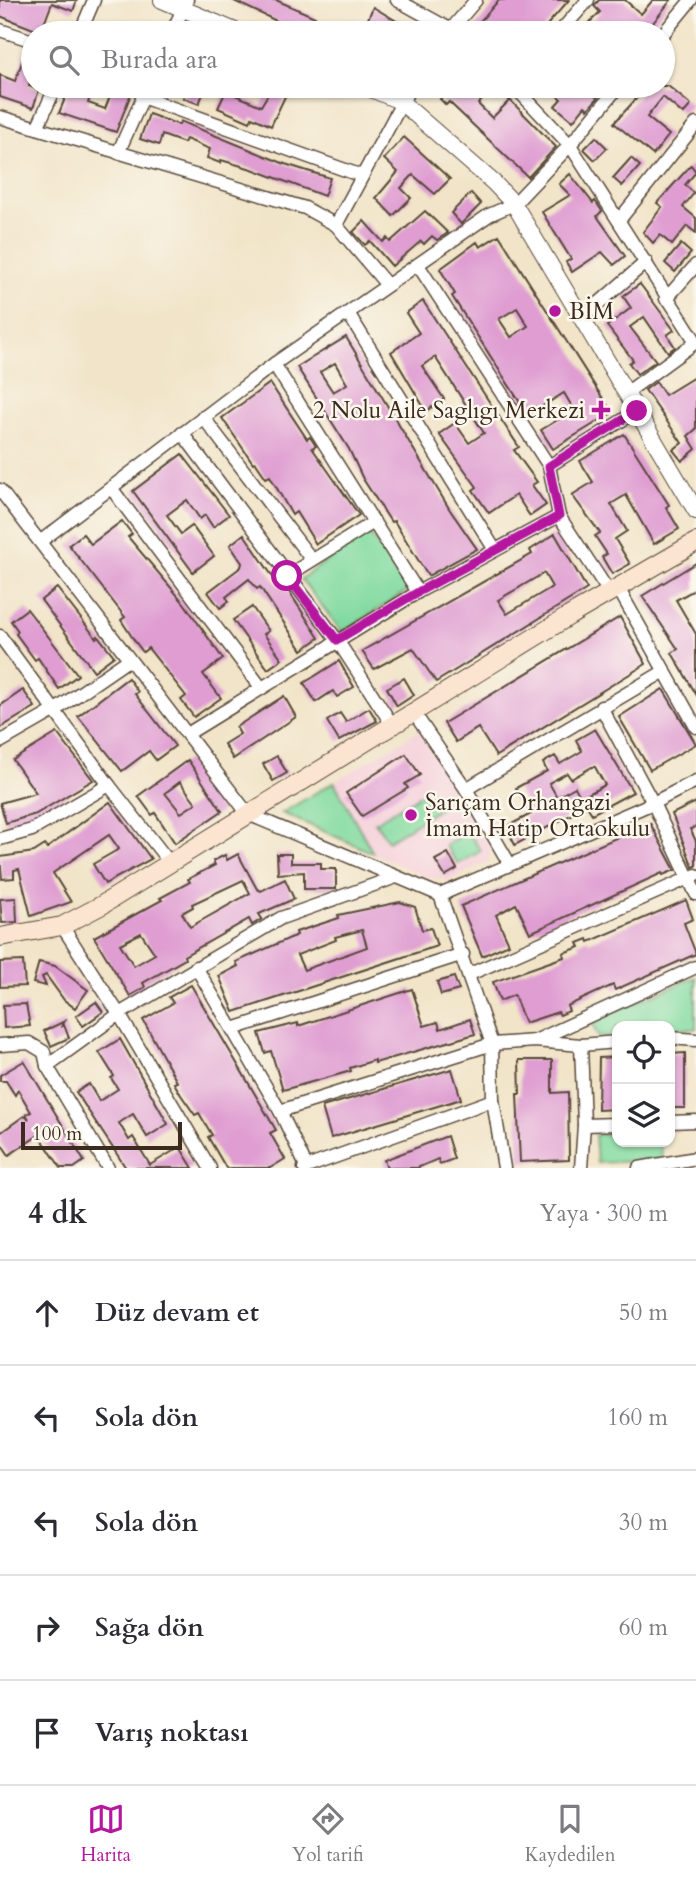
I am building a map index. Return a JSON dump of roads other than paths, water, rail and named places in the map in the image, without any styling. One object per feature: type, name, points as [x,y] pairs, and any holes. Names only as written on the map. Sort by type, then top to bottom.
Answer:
[{"type":"main road","points":[[0,937],[62,926],[696,542]]},
{"type":"street","points":[[85,21],[94,0]]},
{"type":"street","points":[[162,0],[185,4],[217,21]]},
{"type":"street","points":[[397,0],[433,21]]},
{"type":"street","points":[[460,21],[476,0]]},
{"type":"street","points":[[570,21],[588,0]]},
{"type":"street","points":[[674,21],[691,0]]},
{"type":"street","points":[[177,21],[185,4]]},
{"type":"street","points":[[0,30],[21,37]]},
{"type":"street","points":[[37,128],[51,98]]},
{"type":"street","points":[[118,153],[142,98]]},
{"type":"street","points":[[160,98],[362,176]]},
{"type":"street","points":[[393,98],[400,101],[494,183],[514,204],[696,511]]},
{"type":"street","points":[[336,225],[402,98]]},
{"type":"street","points":[[525,98],[570,145],[620,219],[666,299],[696,342],[626,393]]},
{"type":"street","points":[[41,541],[274,364],[489,215],[514,204],[570,145],[609,98]]},
{"type":"street","points":[[0,117],[305,208],[336,225],[387,285]]},
{"type":"street","points":[[620,219],[696,124]]},
{"type":"street","points":[[582,318],[646,262]]},
{"type":"street","points":[[418,265],[549,466],[559,516],[613,590],[696,727]]},
{"type":"street","points":[[666,299],[696,265]]},
{"type":"street","points":[[348,313],[495,550]]},
{"type":"street","points":[[274,364],[418,592]]},
{"type":"street","points":[[549,466],[637,411]]},
{"type":"street","points":[[203,417],[312,560]]},
{"type":"street","points":[[182,433],[337,640],[393,726]]},
{"type":"street","points":[[112,489],[260,687]]},
{"type":"street","points":[[1,493],[41,541],[128,660],[189,733],[248,814],[440,895],[470,974],[492,1044],[494,1100],[504,1168]]},
{"type":"street","points":[[189,733],[418,592],[559,516]]},
{"type":"street","points":[[287,576],[374,522]]},
{"type":"street","points":[[0,636],[170,863]]},
{"type":"street","points":[[0,742],[54,711],[128,660]]},
{"type":"street","points":[[466,789],[663,672]]},
{"type":"street","points":[[601,707],[692,876],[696,894]]},
{"type":"street","points":[[414,713],[466,789],[509,863]]},
{"type":"street","points":[[440,895],[653,803],[696,781]]},
{"type":"street","points":[[0,839],[32,830],[109,785]]},
{"type":"street","points":[[470,974],[692,876]]},
{"type":"street","points":[[47,1066],[119,1014],[281,918],[396,877]]},
{"type":"street","points":[[62,926],[119,1014],[209,1168]]},
{"type":"street","points":[[233,1029],[463,954]]},
{"type":"street","points":[[196,967],[280,1111],[305,1167],[494,1100]]},
{"type":"street","points":[[536,1041],[696,967]]},
{"type":"street","points":[[675,1039],[696,1041]]},
{"type":"street","points":[[280,1111],[492,1044],[536,1041],[581,1045],[612,1042]]},
{"type":"street","points":[[0,1045],[29,1043],[44,1052],[47,1066],[108,1168]]},
{"type":"street","points":[[581,1045],[584,1125],[581,1168]]},
{"type":"street","points":[[675,1122],[696,1121]]},
{"type":"street","points":[[584,1125],[612,1124]]},
{"type":"street","points":[[639,1168],[696,1158]]},
{"type":"place","name":"BİM","points":[[555,311]]},
{"type":"place","name":"2 Nolu Aile Saglıgı Merkezi","points":[[601,410]]},
{"type":"place","name":"Sarıçam Orhangazi İmam Hatip Ortaokulu","points":[[411,815]]}]
